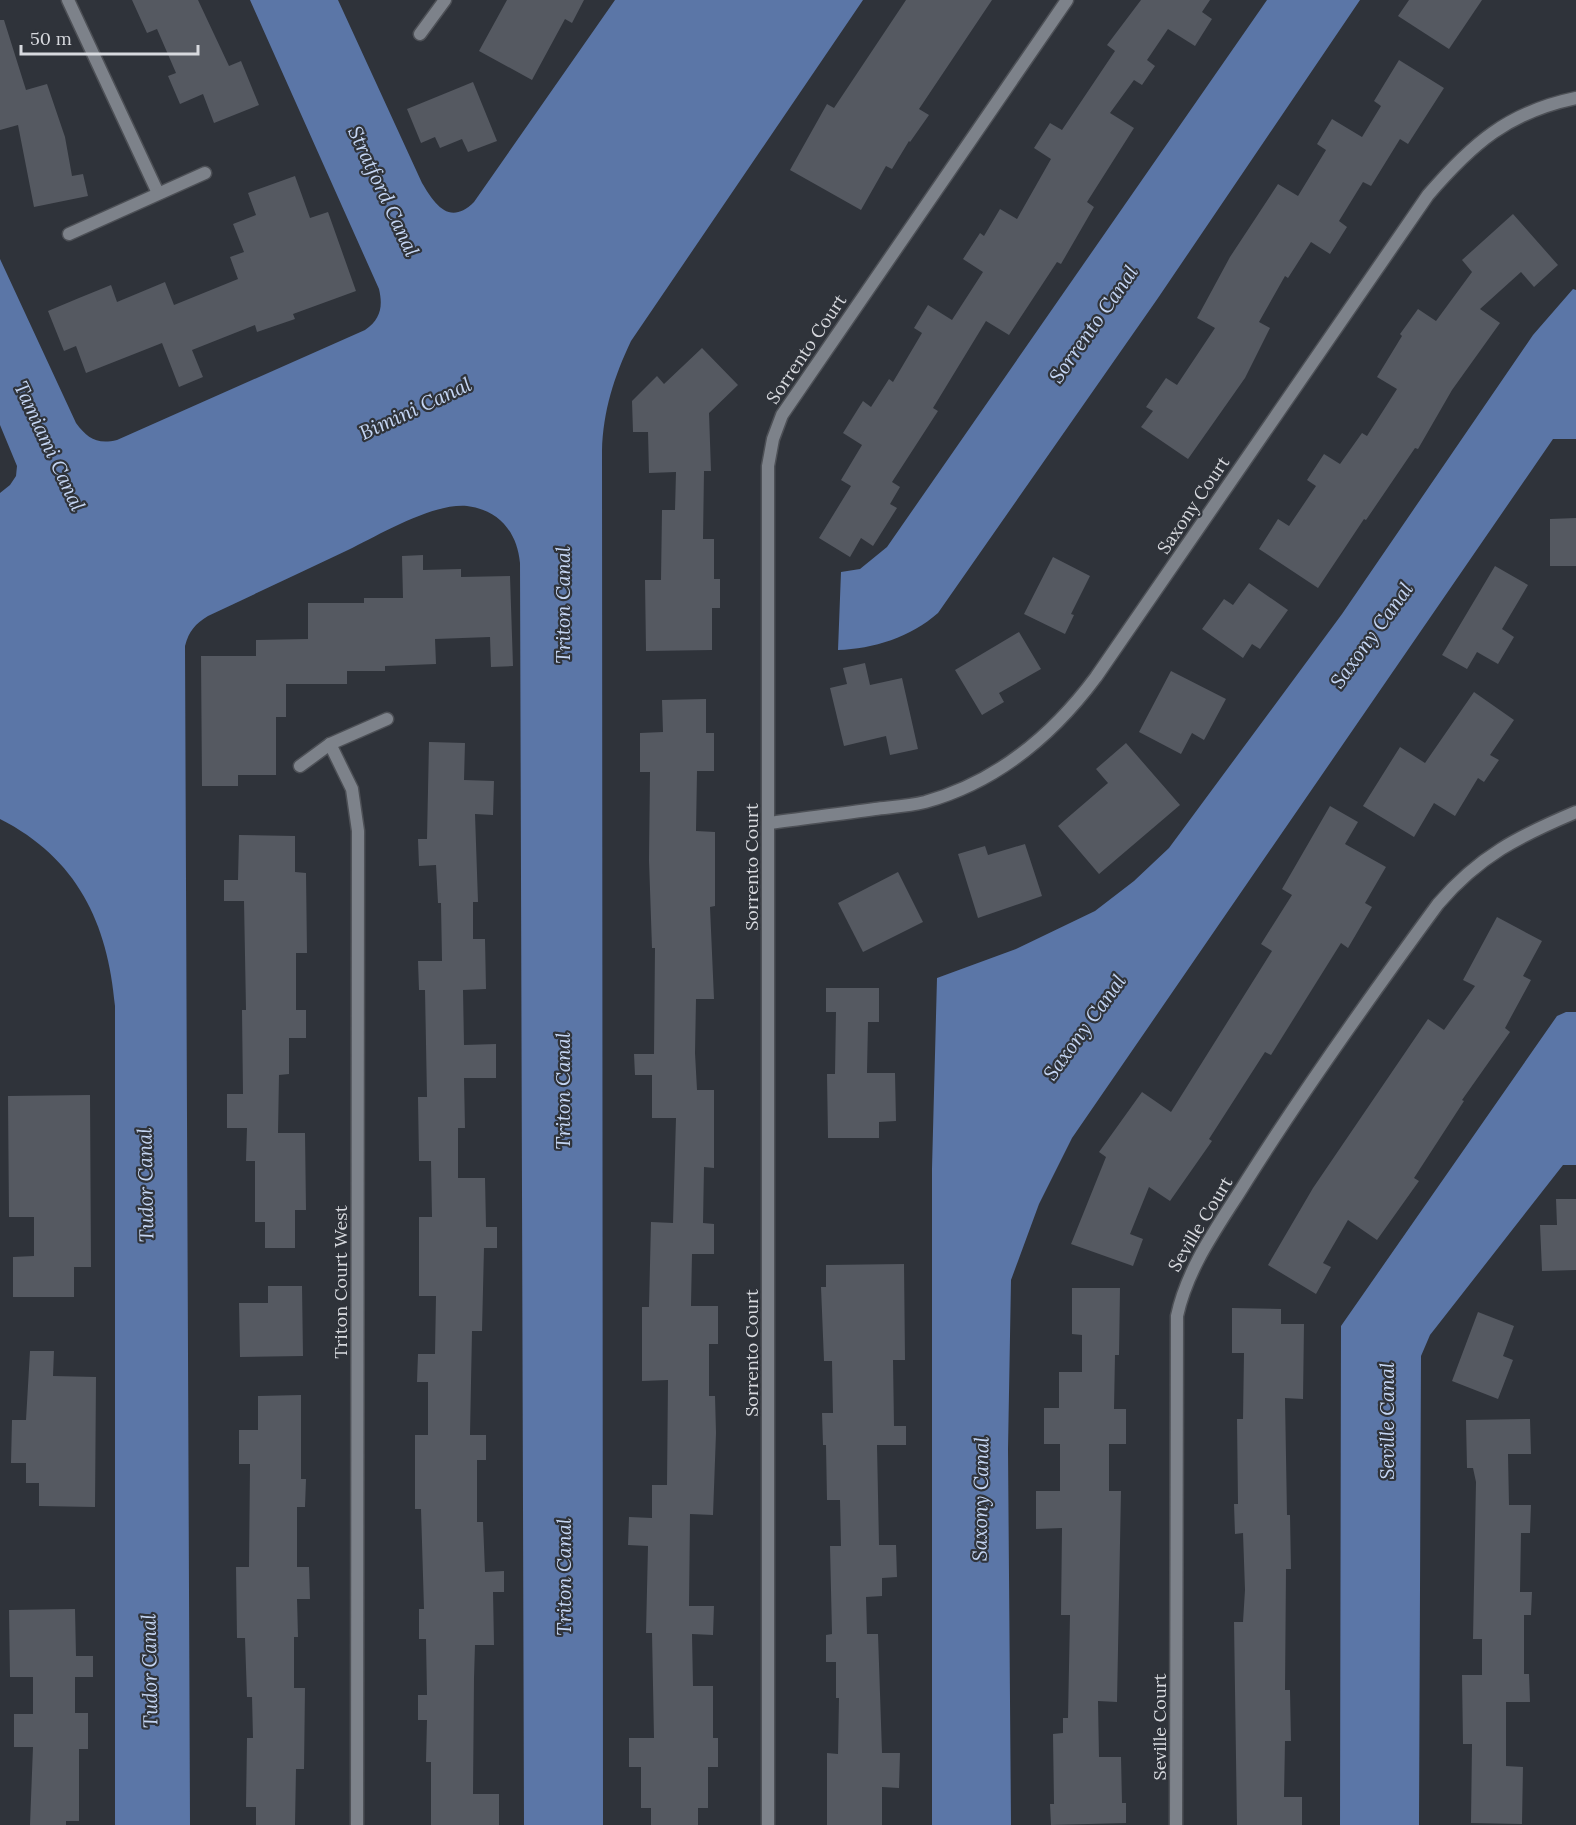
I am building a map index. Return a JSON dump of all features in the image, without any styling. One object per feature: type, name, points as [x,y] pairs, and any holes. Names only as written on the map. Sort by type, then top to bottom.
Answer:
[{"type":"street","points":[[68,0],[158,193]]},
{"type":"street","points":[[420,34],[446,0]]},
{"type":"street","name":"Sorrento Court","points":[[768,1825],[770,823],[768,465],[773,439],[782,415],[1067,0]]},
{"type":"street","name":"Saxony Court","points":[[770,823],[923,803],[985,778],[1017,758],[1047,735],[1074,708],[1096,677],[1428,195],[1471,149],[1491,132],[1519,116],[1550,104],[1576,98]]},
{"type":"street","points":[[69,234],[205,173]]},
{"type":"street","points":[[300,766],[330,744],[387,719]]},
{"type":"street","name":"Triton Court West","points":[[330,744],[352,789],[358,831],[357,1825]]},
{"type":"street","name":"Seville Court","points":[[1176,1825],[1177,1316],[1183,1289],[1195,1263],[1279,1130],[1438,904],[1455,884],[1496,850],[1520,836],[1576,812]]},
{"type":"water","points":[[250,0],[338,0],[422,183],[443,209],[457,212],[474,202],[615,0],[863,0],[631,341],[619,368],[607,408],[603,436],[603,1825],[524,1825],[520,563],[510,532],[497,518],[478,508],[453,506],[406,521],[208,616],[193,628],[185,646],[190,1825],[115,1825],[115,1006],[105,947],[84,896],[68,873],[49,853],[27,835],[0,819],[0,493],[16,476],[17,466],[0,425],[0,259],[76,423],[84,433],[98,441],[117,440],[370,326],[380,312],[379,289]]},
{"type":"water","name":"Sorrento Canal","points":[[1267,0],[1360,0],[1158,298],[938,613],[916,629],[891,640],[865,647],[838,650],[841,572],[860,569],[887,547]]},
{"type":"water","name":"Saxony Canal","points":[[1573,289],[1576,290],[1576,439],[1553,439],[1072,1138],[1039,1204],[1011,1280],[1008,1449],[1011,1825],[932,1825],[932,1169],[937,978],[1016,949],[1095,911],[1134,881],[1169,848],[1342,614],[1533,335]]},
{"type":"water","name":"Seville Canal","points":[[1566,1012],[1576,1012],[1576,1165],[1563,1165],[1430,1335],[1421,1356],[1419,1825],[1340,1825],[1341,1326],[1557,1016]]},
{"type":"building","points":[[132,0],[198,0],[229,66],[241,61],[259,105],[214,123],[203,94],[180,104],[168,76],[176,73],[157,29],[147,33]]},
{"type":"building","points":[[507,0],[584,0],[572,23],[565,19],[532,80],[479,51]]},
{"type":"building","points":[[906,0],[992,0],[919,109],[929,115],[909,141],[892,169],[886,166],[861,210],[790,170],[827,104],[834,108]]},
{"type":"building","points":[[1141,0],[1210,0],[1202,12],[1212,19],[1195,46],[1168,29],[1147,60],[1155,66],[1142,85],[1134,80],[1110,113],[1134,128],[1087,202],[1094,207],[1061,264],[1057,262],[1009,335],[986,321],[933,408],[938,411],[892,482],[900,487],[890,504],[897,508],[873,546],[861,538],[850,557],[819,538],[851,486],[841,480],[862,445],[843,433],[863,401],[871,407],[889,379],[893,382],[922,333],[914,328],[928,305],[952,320],[983,272],[963,259],[980,233],[984,236],[1000,209],[1017,219],[1051,159],[1034,148],[1050,123],[1062,130],[1115,51],[1107,45]]},
{"type":"building","points":[[1409,0],[1482,0],[1449,49],[1398,16]]},
{"type":"building","points":[[0,20],[4,20],[26,90],[47,84],[65,137],[72,176],[83,174],[88,196],[34,207],[18,125],[0,130]]},
{"type":"building","points":[[1399,60],[1444,88],[1408,144],[1400,139],[1371,186],[1363,182],[1339,221],[1347,227],[1330,254],[1311,242],[1288,278],[1285,276],[1259,322],[1270,328],[1245,378],[1188,459],[1141,427],[1153,411],[1146,407],[1166,378],[1177,385],[1215,328],[1197,318],[1230,257],[1278,184],[1298,196],[1326,150],[1317,144],[1332,119],[1362,137],[1381,106],[1374,101]]},
{"type":"building","points":[[473,82],[497,141],[468,152],[462,139],[440,148],[435,137],[421,143],[407,109]]},
{"type":"building","points":[[295,176],[310,218],[328,212],[356,291],[293,314],[295,319],[257,332],[255,325],[192,350],[203,377],[179,387],[162,343],[86,373],[76,346],[64,351],[48,311],[79,298],[111,285],[117,302],[165,282],[174,305],[238,279],[230,257],[244,252],[233,224],[256,215],[248,193]]},
{"type":"building","points":[[1513,214],[1558,265],[1534,287],[1521,272],[1480,309],[1500,323],[1452,390],[1418,449],[1415,448],[1318,588],[1259,549],[1278,519],[1289,526],[1316,486],[1307,480],[1324,454],[1340,464],[1362,433],[1367,436],[1397,389],[1377,377],[1402,336],[1400,334],[1418,309],[1436,321],[1472,272],[1462,260]]},
{"type":"building","points":[[702,348],[738,385],[709,413],[711,471],[704,471],[703,539],[714,539],[714,579],[720,579],[720,608],[712,608],[712,650],[646,651],[645,580],[661,580],[662,510],[675,510],[676,472],[649,473],[648,432],[633,432],[632,401],[657,376],[664,384]]},
{"type":"building","points":[[1576,518],[1576,566],[1550,566],[1550,519]]},
{"type":"building","points":[[423,555],[423,570],[461,569],[461,577],[510,576],[513,666],[491,667],[490,637],[435,639],[436,664],[385,666],[385,671],[347,671],[347,684],[286,684],[286,717],[276,717],[276,775],[238,775],[238,786],[202,786],[201,656],[256,656],[256,640],[308,639],[308,603],[364,603],[364,598],[403,598],[402,556]]},
{"type":"building","points":[[1053,557],[1090,576],[1071,614],[1074,615],[1065,634],[1024,614]]},
{"type":"building","points":[[1495,566],[1528,585],[1502,629],[1514,637],[1498,664],[1477,652],[1467,669],[1442,655]]},
{"type":"building","points":[[1249,583],[1288,610],[1260,649],[1252,644],[1243,658],[1202,629],[1224,599],[1233,605]]},
{"type":"building","points":[[1019,632],[1041,669],[999,693],[1004,702],[982,715],[955,670]]},
{"type":"building","points":[[865,663],[870,685],[902,678],[918,749],[890,755],[886,736],[844,746],[830,688],[847,684],[843,668]]},
{"type":"building","points":[[1171,671],[1226,699],[1204,740],[1192,733],[1181,754],[1139,732]]},
{"type":"building","points":[[1474,692],[1514,720],[1490,755],[1499,760],[1484,782],[1478,778],[1455,816],[1434,803],[1414,837],[1363,806],[1400,747],[1425,763]]},
{"type":"building","points":[[706,699],[706,733],[714,733],[714,771],[697,771],[696,831],[715,832],[715,906],[710,907],[714,999],[696,999],[695,1053],[697,1090],[714,1090],[714,1168],[704,1167],[703,1223],[714,1224],[714,1254],[692,1254],[691,1306],[718,1306],[718,1344],[709,1344],[709,1396],[715,1396],[716,1433],[713,1515],[690,1514],[689,1606],[714,1606],[713,1635],[692,1634],[693,1686],[713,1686],[713,1738],[718,1738],[718,1767],[708,1767],[708,1808],[698,1808],[698,1825],[651,1825],[651,1808],[641,1808],[641,1767],[629,1767],[629,1738],[654,1738],[652,1633],[646,1633],[648,1546],[628,1545],[629,1517],[652,1518],[652,1485],[667,1485],[668,1380],[642,1381],[642,1307],[649,1307],[651,1222],[673,1223],[676,1118],[652,1118],[652,1075],[635,1075],[634,1054],[654,1054],[655,948],[652,948],[649,860],[650,772],[640,772],[640,733],[663,732],[662,700]]},
{"type":"building","points":[[429,742],[465,743],[464,780],[494,781],[493,815],[475,814],[478,902],[473,902],[473,939],[485,939],[486,989],[463,990],[464,1045],[496,1044],[496,1078],[464,1078],[465,1128],[458,1128],[458,1178],[485,1178],[486,1227],[497,1227],[497,1248],[484,1248],[482,1331],[472,1331],[470,1435],[486,1435],[486,1460],[477,1460],[477,1522],[483,1522],[485,1572],[504,1571],[504,1592],[493,1592],[494,1645],[475,1645],[474,1678],[473,1794],[499,1794],[499,1825],[431,1825],[431,1762],[426,1762],[427,1720],[418,1720],[418,1695],[427,1695],[426,1639],[419,1639],[419,1609],[424,1609],[421,1509],[415,1509],[415,1435],[428,1435],[428,1382],[417,1382],[418,1354],[435,1354],[436,1296],[419,1296],[419,1217],[432,1217],[431,1161],[419,1161],[418,1097],[427,1097],[425,990],[419,990],[418,961],[442,961],[441,903],[438,903],[436,865],[419,866],[418,839],[427,839]]},
{"type":"building","points":[[1126,743],[1180,805],[1099,874],[1058,826],[1108,783],[1096,769]]},
{"type":"building","points":[[1330,806],[1358,822],[1345,844],[1386,867],[1365,903],[1372,907],[1348,948],[1341,943],[1271,1055],[1265,1052],[1209,1139],[1212,1141],[1170,1201],[1149,1187],[1130,1234],[1143,1239],[1133,1266],[1071,1244],[1106,1157],[1099,1152],[1142,1092],[1171,1112],[1272,951],[1261,944],[1292,895],[1282,889]]},
{"type":"building","points":[[239,835],[295,836],[295,872],[306,873],[307,953],[296,953],[296,1010],[306,1010],[306,1038],[289,1038],[289,1074],[279,1075],[278,1133],[305,1133],[306,1210],[295,1210],[295,1248],[265,1248],[265,1222],[255,1222],[255,1161],[246,1161],[247,1128],[227,1128],[227,1094],[243,1094],[242,1010],[246,1010],[244,901],[224,901],[224,880],[238,880]]},
{"type":"building","points":[[1025,844],[1042,896],[978,918],[958,854],[985,846],[988,855]]},
{"type":"building","points":[[898,872],[923,922],[863,952],[838,903]]},
{"type":"building","points":[[1497,917],[1542,941],[1523,976],[1531,980],[1505,1028],[1510,1032],[1462,1100],[1464,1101],[1414,1178],[1419,1181],[1377,1240],[1348,1220],[1323,1263],[1331,1267],[1316,1294],[1268,1265],[1313,1188],[1428,1019],[1444,1030],[1475,986],[1463,980]]},
{"type":"building","points":[[826,988],[879,988],[879,1022],[868,1022],[867,1073],[895,1073],[896,1121],[879,1122],[879,1138],[828,1138],[827,1074],[835,1074],[836,1012],[826,1012]]},
{"type":"building","points":[[90,1095],[91,1267],[74,1267],[74,1297],[13,1297],[13,1257],[34,1256],[34,1217],[9,1217],[8,1096]]},
{"type":"building","points":[[1556,1199],[1576,1199],[1576,1270],[1542,1271],[1540,1225],[1557,1225]]},
{"type":"building","points":[[904,1264],[905,1360],[893,1360],[894,1426],[906,1426],[906,1445],[877,1445],[879,1545],[896,1545],[897,1577],[882,1578],[882,1596],[866,1597],[867,1634],[878,1634],[882,1753],[900,1753],[899,1788],[882,1787],[882,1825],[827,1825],[827,1753],[838,1754],[839,1698],[836,1698],[836,1662],[826,1662],[826,1635],[832,1634],[830,1546],[841,1546],[840,1500],[827,1500],[826,1445],[823,1445],[822,1413],[833,1413],[832,1361],[824,1361],[821,1287],[826,1287],[826,1265]]},
{"type":"building","points":[[268,1286],[302,1286],[303,1356],[240,1357],[239,1303],[268,1303]]},
{"type":"building","points":[[1072,1288],[1120,1288],[1119,1355],[1115,1355],[1114,1409],[1126,1409],[1126,1444],[1109,1444],[1109,1491],[1121,1491],[1117,1702],[1098,1701],[1099,1757],[1121,1757],[1122,1803],[1126,1803],[1126,1823],[1051,1825],[1050,1804],[1054,1804],[1053,1734],[1063,1733],[1063,1718],[1068,1718],[1070,1615],[1061,1615],[1062,1528],[1036,1529],[1036,1491],[1060,1491],[1060,1444],[1044,1444],[1044,1408],[1059,1408],[1059,1372],[1082,1372],[1082,1335],[1072,1334]]},
{"type":"building","points":[[1232,1308],[1281,1309],[1281,1324],[1304,1324],[1303,1399],[1285,1398],[1287,1515],[1290,1515],[1291,1569],[1286,1569],[1285,1690],[1290,1690],[1291,1741],[1285,1741],[1284,1797],[1302,1797],[1302,1825],[1237,1825],[1234,1622],[1243,1622],[1245,1590],[1243,1533],[1235,1534],[1234,1504],[1238,1504],[1237,1419],[1243,1419],[1244,1353],[1232,1353]]},
{"type":"building","points":[[1478,1312],[1514,1326],[1503,1356],[1513,1360],[1498,1399],[1452,1381]]},
{"type":"building","points":[[30,1351],[54,1351],[53,1376],[96,1377],[95,1507],[39,1506],[39,1483],[26,1483],[26,1463],[11,1463],[12,1420],[26,1420]]},
{"type":"building","points":[[301,1395],[301,1479],[306,1479],[305,1507],[297,1507],[297,1567],[309,1567],[310,1599],[297,1599],[298,1637],[294,1637],[294,1688],[305,1688],[304,1769],[296,1769],[295,1825],[256,1825],[256,1807],[246,1807],[247,1738],[253,1738],[252,1697],[247,1697],[245,1638],[237,1638],[236,1567],[249,1567],[250,1464],[239,1464],[239,1430],[258,1430],[258,1396]]},
{"type":"building","points":[[1530,1419],[1531,1454],[1508,1454],[1509,1505],[1531,1505],[1530,1533],[1521,1533],[1520,1592],[1532,1592],[1531,1615],[1524,1615],[1524,1674],[1529,1674],[1530,1702],[1506,1702],[1506,1766],[1523,1767],[1522,1824],[1471,1823],[1472,1744],[1463,1744],[1462,1675],[1482,1675],[1482,1639],[1473,1639],[1476,1482],[1473,1468],[1467,1468],[1466,1420]]},
{"type":"building","points":[[75,1609],[76,1656],[93,1656],[93,1677],[75,1677],[75,1713],[88,1713],[88,1749],[79,1749],[79,1821],[66,1821],[66,1825],[30,1825],[33,1747],[14,1747],[14,1714],[33,1714],[33,1677],[10,1677],[9,1610]]},
{"type":"water label","name":"Stratford Canal","points":[[384,191]]},
{"type":"water label","name":"Bimini Canal","points":[[415,408]]},
{"type":"water label","name":"Tamiami Canal","points":[[50,446]]},
{"type":"water label","name":"Triton Canal","points":[[562,605]]},
{"type":"water label","name":"Triton Canal","points":[[562,1091]]},
{"type":"water label","name":"Tudor Canal","points":[[145,1185]]},
{"type":"water label","name":"Triton Canal","points":[[563,1577]]},
{"type":"water label","name":"Tudor Canal","points":[[149,1671]]}]
